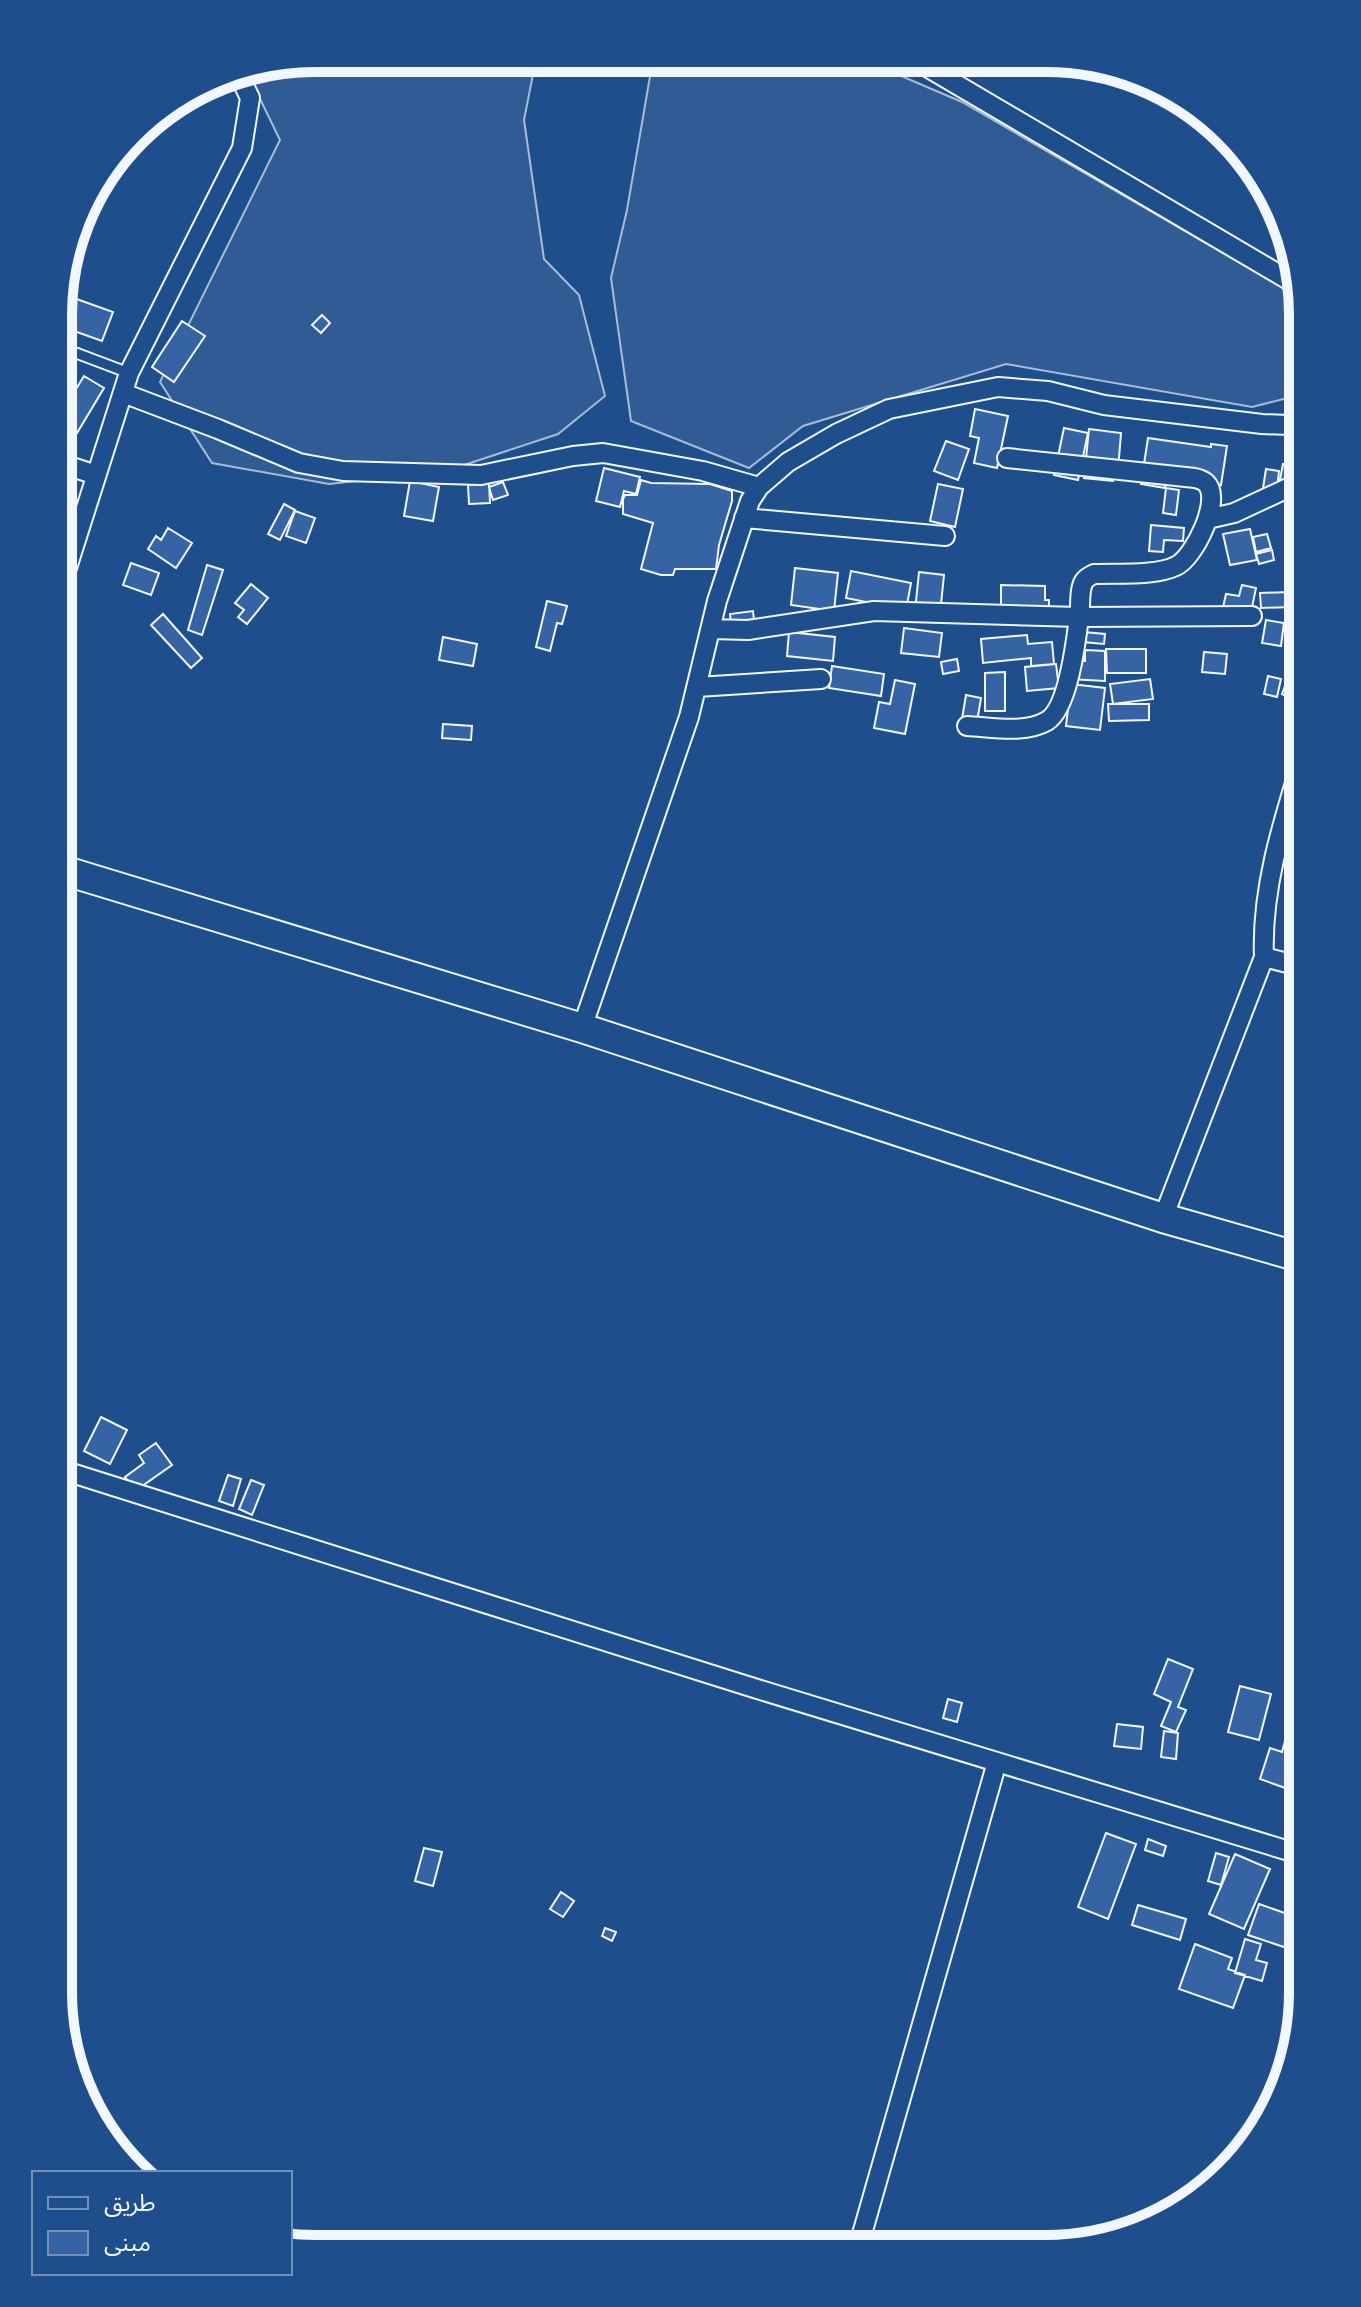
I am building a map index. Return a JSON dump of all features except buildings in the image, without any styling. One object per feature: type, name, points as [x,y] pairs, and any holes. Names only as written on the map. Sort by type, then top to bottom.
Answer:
[{"type":"main road","points":[[72,872],[582,1028],[1163,1218],[1288,1254]]},
{"type":"street","points":[[935,72],[1286,279]]},
{"type":"street","points":[[72,552],[129,373],[242,148],[250,98],[243,83]]},
{"type":"street","points":[[582,1028],[689,717],[711,629],[750,501],[759,487],[788,462],[836,434],[889,409],[998,387],[1048,391],[1104,405],[1159,413],[1289,424]]},
{"type":"street","points":[[123,393],[299,463],[343,471],[481,475],[603,453],[703,471],[759,487]]},
{"type":"street","points":[[967,726],[1033,726],[1056,713],[1063,700],[1082,585],[1086,577],[1164,570],[1177,566],[1192,550],[1208,519],[1210,490],[1206,482],[1195,478],[1007,458]]},
{"type":"street","points":[[72,467],[96,475]]},
{"type":"street","points":[[1208,519],[1234,513],[1289,488]]},
{"type":"street","points":[[744,518],[945,536]]},
{"type":"street","points":[[711,629],[748,630],[874,611],[1079,617],[1252,616]]},
{"type":"street","points":[[697,687],[821,679]]},
{"type":"street","points":[[1163,1218],[1264,957],[1263,924],[1273,866],[1289,809]]},
{"type":"street","points":[[1264,957],[1289,963]]},
{"type":"street","points":[[72,1473],[1288,1851]]},
{"type":"street","points":[[862,2235],[997,1762]]},
{"type":"lane","points":[[72,352],[129,373]]},
{"type":"shaded area","points":[[315,72],[533,72],[524,120],[544,259],[579,295],[605,396],[558,434],[446,471],[329,484],[212,463],[160,382],[280,140],[251,80]]},
{"type":"shaded area","points":[[651,72],[892,72],[962,102],[1287,290],[1289,398],[1252,407],[1006,364],[803,426],[749,468],[631,421],[611,278],[627,210]]}]
